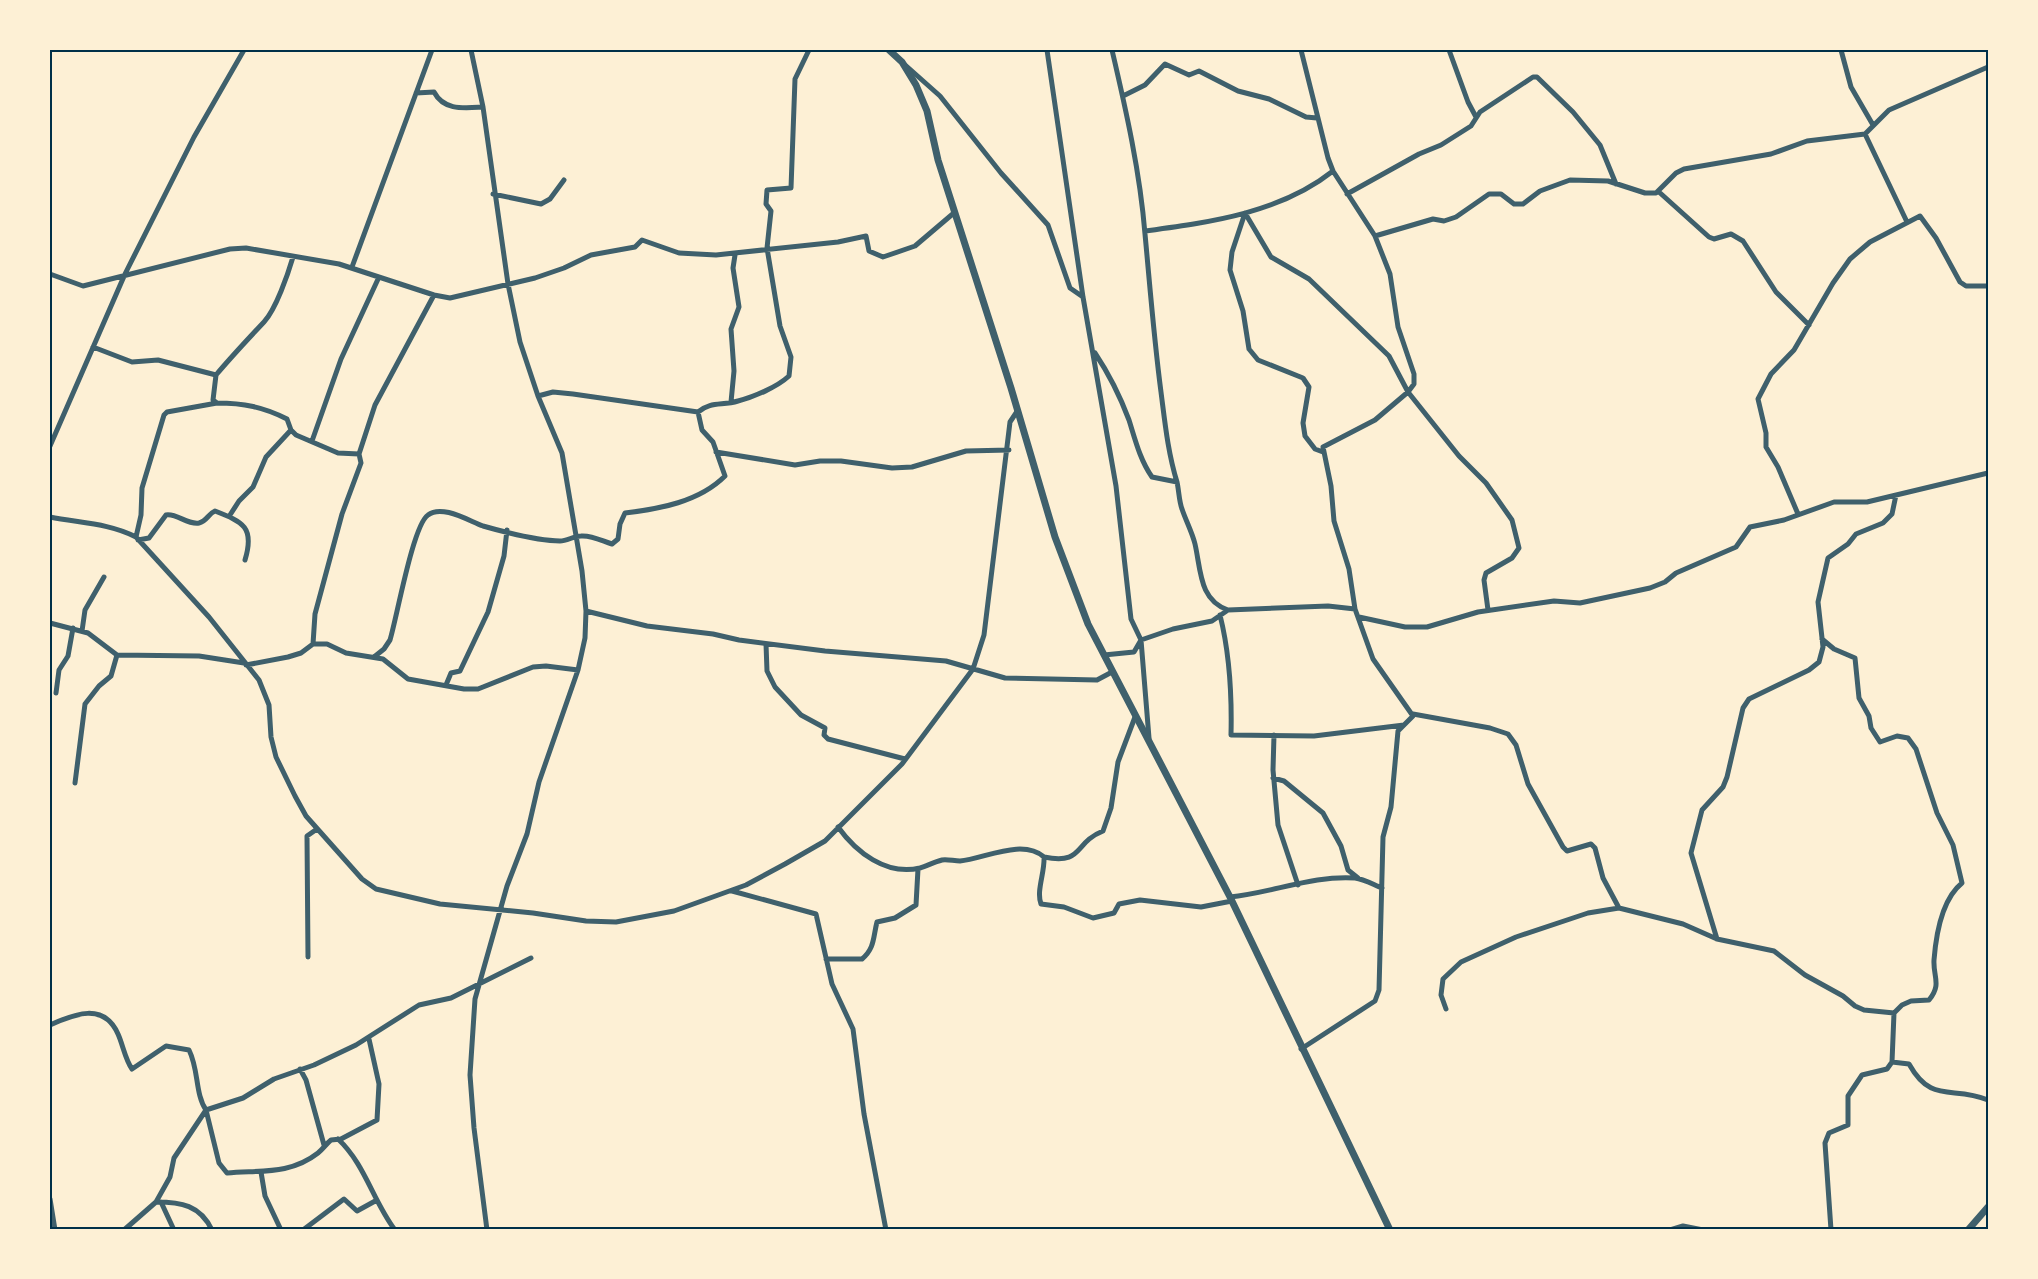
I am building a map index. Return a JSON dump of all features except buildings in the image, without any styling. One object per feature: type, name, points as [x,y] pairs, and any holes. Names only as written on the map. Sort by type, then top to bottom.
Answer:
[{"type":"street","points":[[50,446],[125,274],[194,137],[244,50]]},
{"type":"street","points":[[352,267],[432,50]]},
{"type":"street","points":[[471,50],[483,107],[493,194],[508,284],[520,342],[538,396],[562,453],[586,611],[585,638],[578,670],[539,782],[527,834],[507,886],[502,910],[479,982],[472,1019],[470,1075],[474,1128],[488,1230]]},
{"type":"street","points":[[538,396],[553,392],[573,394],[698,412],[707,404],[731,402],[764,390],[789,376],[791,357],[780,326],[767,248],[771,211],[766,204],[767,190],[791,188],[795,79],[809,50]]},
{"type":"street","points":[[889,50],[940,96],[1001,173],[1048,225],[1070,288],[1083,297]]},
{"type":"street","points":[[1047,50],[1083,297],[1116,486],[1131,619],[1141,640],[1149,743]]},
{"type":"street","points":[[1112,50],[1123,96],[1145,231],[1151,312],[1171,462],[1177,482],[1180,506],[1195,543],[1201,579],[1207,595],[1217,606],[1228,610],[1328,606],[1355,609]]},
{"type":"street","points":[[1301,50],[1317,118],[1333,171],[1375,236],[1390,274],[1398,327],[1412,362],[1414,384],[1407,392],[1375,420],[1323,447],[1331,486],[1334,521],[1349,569],[1355,609],[1373,659],[1413,714],[1490,728],[1508,734],[1516,745],[1528,784],[1563,847],[1567,851],[1591,844],[1595,848],[1604,878],[1619,908]]},
{"type":"street","points":[[1449,50],[1468,102],[1476,117]]},
{"type":"street","points":[[1841,50],[1851,87],[1874,125]]},
{"type":"street","points":[[902,62],[916,85],[927,111],[938,160],[1067,572],[1112,672],[1231,899],[1282,1003],[1301,1049],[1390,1230]]},
{"type":"street","points":[[1123,96],[1145,85],[1165,64],[1189,75],[1199,71],[1238,92],[1269,99],[1306,117],[1317,118]]},
{"type":"street","points":[[1375,236],[1433,219],[1444,220],[1456,217],[1483,198],[1495,193],[1517,205],[1523,204],[1540,191],[1570,180],[1592,179],[1645,193],[1659,192],[1676,173],[1684,169],[1771,154],[1807,141],[1865,135],[1889,110],[1898,105],[1935,92],[1989,67]]},
{"type":"street","points":[[1347,194],[1419,154],[1441,145],[1471,126],[1476,117],[1537,77],[1573,112],[1600,145],[1616,184]]},
{"type":"street","points":[[416,93],[434,92],[444,104],[457,108],[483,107]]},
{"type":"street","points":[[1865,135],[1907,222]]},
{"type":"street","points":[[1145,231],[1245,213],[1294,197],[1333,171]]},
{"type":"street","points":[[493,194],[541,204],[550,199],[564,180]]},
{"type":"street","points":[[1659,192],[1709,237],[1714,239],[1731,234],[1743,241],[1776,292],[1809,325]]},
{"type":"street","points":[[50,276],[83,286],[230,249],[246,248],[352,267],[434,295],[460,297],[564,268],[591,255],[635,247],[642,240],[679,253],[735,255],[767,248],[838,242],[866,236],[869,251],[883,257],[915,246],[955,212]]},
{"type":"street","points":[[1245,213],[1271,257],[1309,279],[1389,356],[1407,392],[1460,456],[1486,483],[1512,520],[1519,548],[1512,558],[1486,573],[1484,580],[1488,610]]},
{"type":"street","points":[[1245,213],[1232,252],[1230,270],[1243,311],[1249,349],[1258,360],[1303,378],[1309,387],[1303,423],[1305,436],[1315,449],[1323,452]]},
{"type":"street","points":[[1798,514],[1779,467],[1766,447],[1758,399],[1771,375],[1791,355],[1850,259],[1870,242],[1907,222],[1923,217],[1960,282],[1966,286],[1989,286]]},
{"type":"street","points":[[731,402],[734,371],[731,328],[739,307],[733,268],[735,255]]},
{"type":"street","points":[[217,403],[213,400],[216,375],[237,348],[266,321],[287,277],[293,257]]},
{"type":"street","points":[[312,441],[341,359],[379,277]]},
{"type":"street","points":[[313,644],[315,614],[342,514],[361,463],[359,454],[375,405],[434,295]]},
{"type":"street","points":[[93,347],[132,362],[158,360],[216,375]]},
{"type":"street","points":[[1093,349],[1108,372],[1125,410],[1146,468],[1152,477],[1177,482]]},
{"type":"street","points":[[137,539],[142,488],[164,415],[167,412],[217,403],[249,404],[287,419],[291,430],[338,453],[359,454]]},
{"type":"street","points":[[50,517],[102,525],[121,530],[137,539],[209,617],[259,680],[269,705],[271,737],[276,757],[295,796],[317,829],[351,869],[376,889],[432,903],[586,921],[616,922],[674,911],[731,891],[795,859],[825,841],[905,759],[973,669],[984,635],[1001,491],[1009,450],[1010,422],[1018,410]]},
{"type":"street","points":[[374,657],[390,640],[416,537],[427,515],[435,511],[466,517],[482,525],[559,541],[576,537],[593,537],[612,544],[618,539],[624,513],[641,513],[672,505],[717,484],[726,472],[713,442],[702,430],[698,412]]},
{"type":"street","points":[[230,516],[239,501],[253,487],[266,457],[291,430]]},
{"type":"street","points":[[716,452],[795,465],[820,461],[841,461],[892,468],[912,467],[966,451],[1009,450]]},
{"type":"street","points":[[1359,618],[1405,627],[1426,627],[1488,610],[1554,601],[1580,603],[1650,588],[1665,582],[1676,573],[1736,547],[1750,527],[1834,502],[1868,502],[1989,473]]},
{"type":"street","points":[[1717,939],[1692,861],[1693,844],[1702,810],[1723,787],[1727,777],[1743,708],[1749,699],[1809,670],[1819,662],[1822,639],[1818,602],[1828,558],[1848,544],[1856,534],[1883,523],[1892,514],[1896,495]]},
{"type":"street","points":[[137,539],[149,538],[166,515],[172,514],[196,524],[204,521],[214,511],[230,516],[243,526],[250,542],[245,560]]},
{"type":"street","points":[[446,685],[451,673],[460,671],[488,612],[504,556],[507,530]]},
{"type":"street","points":[[82,631],[85,610],[104,577]]},
{"type":"street","points":[[1104,655],[1134,652],[1141,640],[1173,629],[1212,621],[1228,610]]},
{"type":"street","points":[[586,611],[647,626],[691,630],[766,644],[946,661],[1005,678],[1096,680],[1112,672]]},
{"type":"street","points":[[1220,615],[1230,666],[1231,735],[1314,736],[1406,725]]},
{"type":"street","points":[[50,623],[82,631],[117,655],[199,656],[245,664],[288,657],[301,653],[313,644],[327,644],[346,653],[383,659],[408,679],[478,689],[512,673],[540,667],[578,670]]},
{"type":"street","points":[[56,693],[58,670],[68,656],[73,628]]},
{"type":"street","points":[[1822,639],[1834,649],[1855,658],[1859,698],[1880,742],[1898,736],[1908,738],[1916,749],[1937,813],[1953,845],[1962,883],[1952,892],[1945,907],[1934,963],[1937,978],[1934,994],[1929,1000],[1902,1005],[1894,1013],[1892,1062],[1887,1069],[1862,1076],[1848,1096],[1848,1125],[1829,1133],[1825,1143],[1831,1230]]},
{"type":"street","points":[[766,644],[767,671],[775,687],[801,715],[825,728],[824,735],[828,739],[905,759]]},
{"type":"street","points":[[75,783],[85,704],[99,686],[111,676],[117,655]]},
{"type":"street","points":[[1301,1049],[1375,1001],[1379,990],[1383,837],[1392,798],[1399,745],[1398,731],[1413,718],[1413,714]]},
{"type":"street","points":[[838,828],[860,854],[869,859],[901,868],[918,869],[943,860],[968,859],[999,850],[1031,850],[1044,857],[1068,859],[1074,856],[1089,837],[1103,831],[1111,808],[1118,762],[1135,717]]},
{"type":"street","points":[[1274,735],[1273,778],[1278,825],[1298,885]]},
{"type":"street","points":[[1273,778],[1284,781],[1323,813],[1341,846],[1348,870],[1358,878],[1382,888]]},
{"type":"street","points":[[308,957],[306,843],[307,836],[317,829]]},
{"type":"street","points":[[1044,857],[1045,867],[1039,898],[1041,904],[1064,907],[1091,918],[1114,913],[1119,904],[1140,900],[1201,907],[1325,879],[1358,878]]},
{"type":"street","points":[[826,959],[862,959],[874,941],[877,922],[895,918],[916,905],[918,869]]},
{"type":"street","points":[[731,891],[816,914],[832,984],[853,1029],[864,1113],[886,1230]]},
{"type":"street","points":[[1446,1009],[1442,995],[1443,979],[1461,962],[1516,937],[1588,913],[1619,908],[1683,924],[1717,939],[1774,951],[1805,975],[1843,996],[1855,1006],[1863,1010],[1894,1013]]},
{"type":"street","points":[[126,1229],[158,1202],[170,1177],[174,1158],[206,1110],[243,1098],[274,1079],[369,1039],[419,1005],[451,998],[531,958]]},
{"type":"street","points":[[50,1024],[78,1014],[95,1012],[105,1016],[118,1033],[132,1069],[166,1046],[185,1048],[196,1063],[200,1096],[223,1170],[227,1173],[282,1170],[302,1164],[321,1151],[324,1145],[351,1134],[378,1117],[379,1084],[369,1039]]},
{"type":"street","points":[[1892,1062],[1909,1064],[1919,1080],[1934,1091],[1977,1095],[1989,1100]]},
{"type":"street","points":[[300,1069],[306,1080],[324,1145]]},
{"type":"street","points":[[337,1138],[357,1161],[395,1230]]},
{"type":"street","points":[[261,1172],[265,1196],[281,1230]]},
{"type":"street","points":[[50,1199],[56,1230]]},
{"type":"street","points":[[303,1230],[344,1199],[357,1211],[377,1200]]},
{"type":"street","points":[[158,1202],[174,1230]]},
{"type":"street","points":[[158,1202],[179,1202],[195,1208],[212,1230]]},
{"type":"street","points":[[1968,1230],[1989,1207]]},
{"type":"street","points":[[1670,1230],[1683,1226],[1703,1230]]}]
